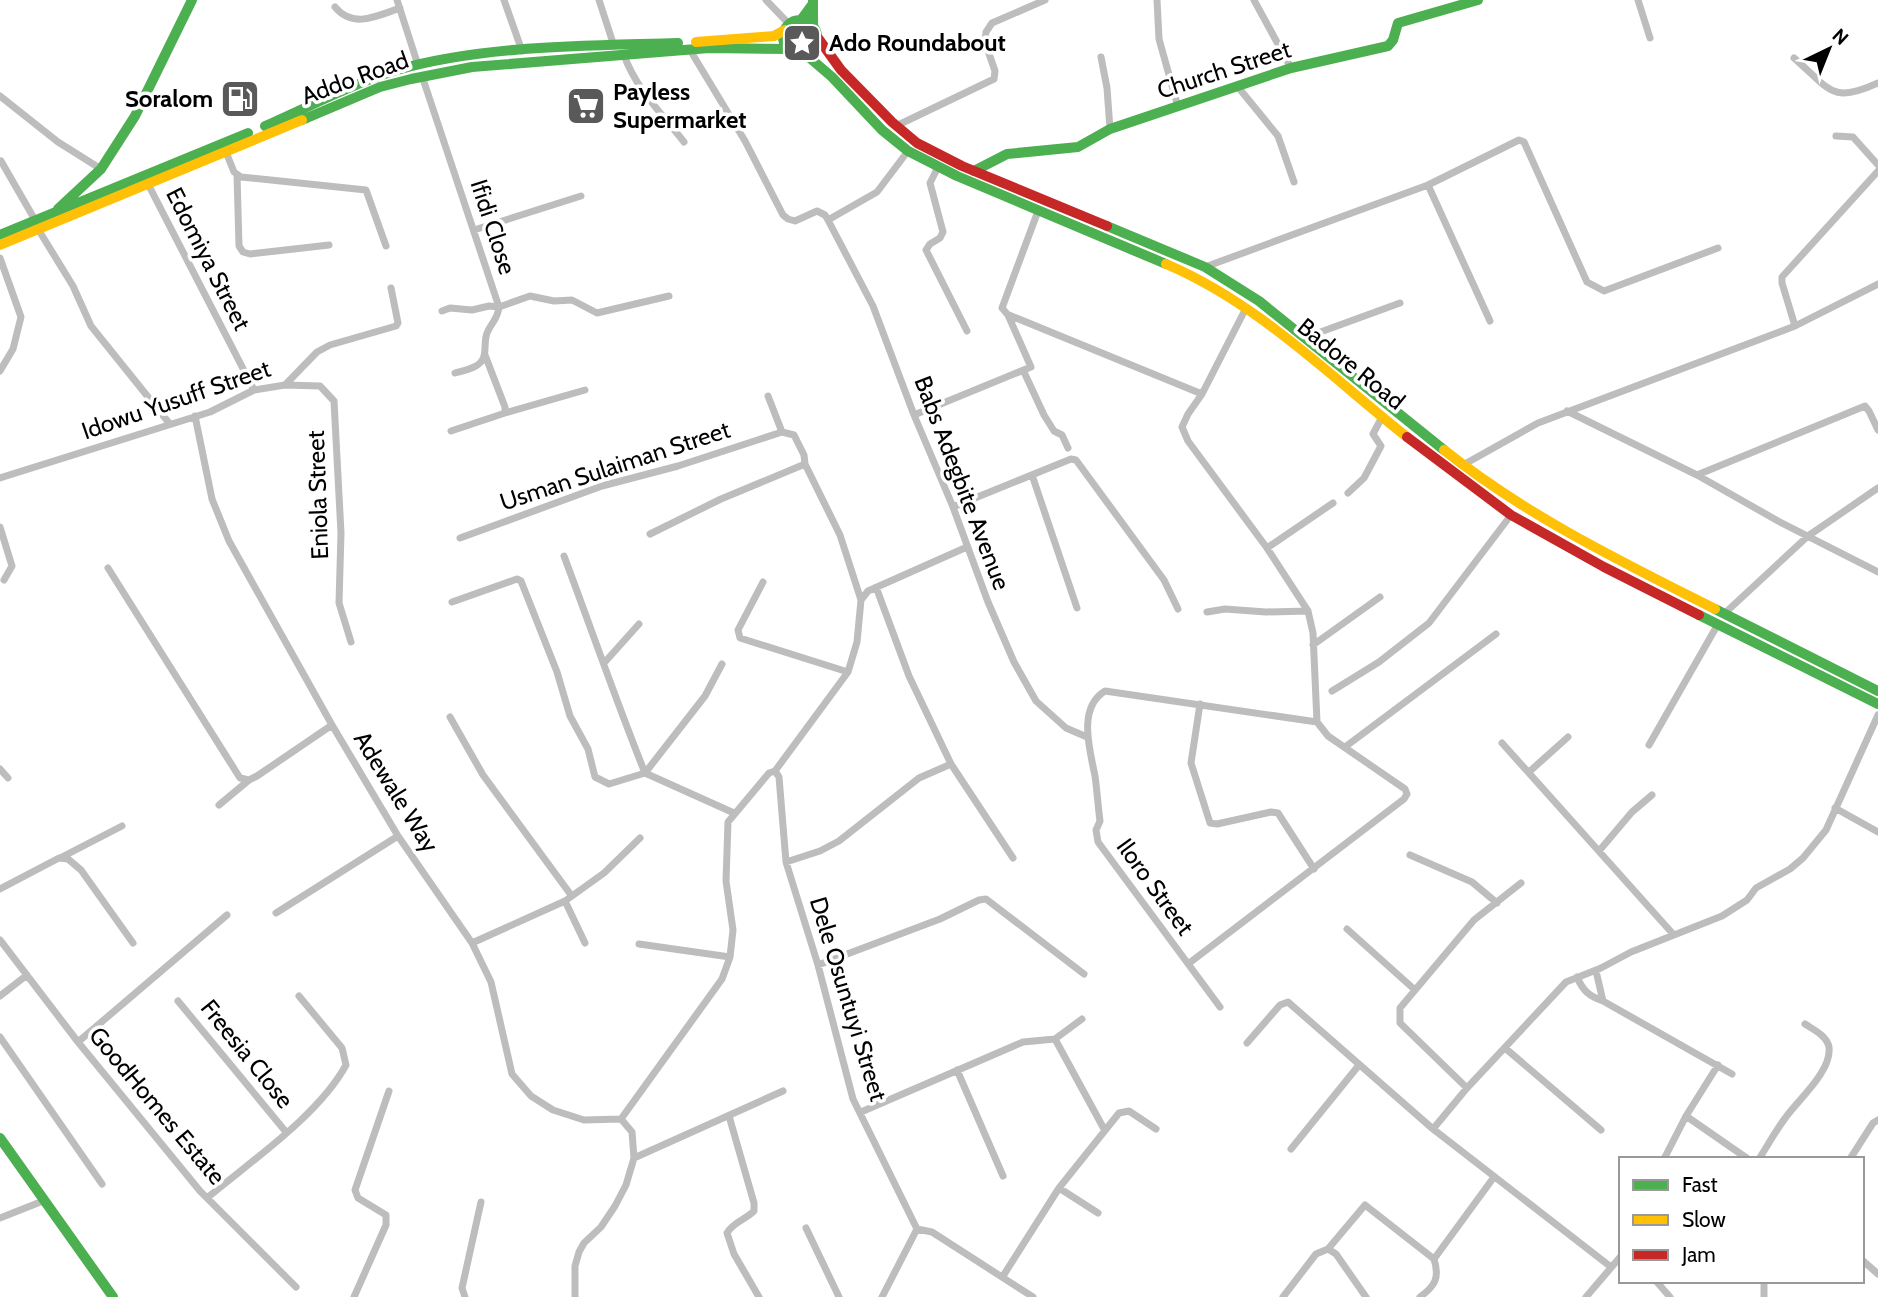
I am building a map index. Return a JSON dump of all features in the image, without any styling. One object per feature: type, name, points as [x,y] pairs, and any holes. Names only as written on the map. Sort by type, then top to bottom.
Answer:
[{"type":"main road","points":[[56,211],[101,169],[135,116],[192,0]]},
{"type":"main road","name":"Church Street","points":[[974,171],[1007,154],[1078,147],[1110,129],[1123,127],[1291,68],[1388,46],[1393,40],[1398,23],[1478,0]]},
{"type":"main road","points":[[813,2],[813,26],[818,38],[811,50],[796,53],[784,43],[787,27],[801,20],[813,2]]},
{"type":"main road","points":[[801,20],[813,26]]},
{"type":"main road","name":"Addo Road","points":[[0,245],[56,211],[376,78],[522,51],[766,37],[774,36],[787,27]]},
{"type":"main road","name":"Badore Road","points":[[818,38],[841,70],[917,144],[974,171],[1205,267],[1245,291],[1503,495],[1551,525],[1878,691]]},
{"type":"main road","name":"Addo Road","points":[[0,234],[148,184],[420,70],[690,50],[789,49]]},
{"type":"main road","name":"Badore Road","points":[[804,53],[840,85],[882,130],[908,151],[938,167],[1175,268],[1221,291],[1511,515],[1569,549],[1878,704]]},
{"type":"main road","points":[[1659,594],[1665,583]]},
{"type":"main road","points":[[0,1138],[113,1297]]},
{"type":"street","points":[[504,0],[522,51]]},
{"type":"street","points":[[599,0],[614,46]]},
{"type":"street","points":[[766,0],[787,27]]},
{"type":"street","points":[[896,126],[994,79],[995,71],[985,42],[986,32],[992,23],[1045,0]]},
{"type":"street","points":[[1157,0],[1159,39],[1178,107]]},
{"type":"street","points":[[1254,0],[1291,68]]},
{"type":"street","points":[[1638,0],[1650,38]]},
{"type":"street","points":[[335,6],[341,13],[358,20],[371,19],[399,4]]},
{"type":"street","name":"Ifidi Close","points":[[399,4],[499,307],[496,320],[488,330],[484,344],[485,355]]},
{"type":"street","points":[[690,50],[745,141],[783,215],[788,219],[795,221],[817,211],[828,220],[877,192],[908,151]]},
{"type":"street","points":[[624,55],[630,74],[684,142]]},
{"type":"street","points":[[1101,57],[1107,88],[1110,129]]},
{"type":"street","points":[[1794,58],[1837,93],[1854,93],[1878,83]]},
{"type":"street","points":[[1238,87],[1278,136],[1294,182]]},
{"type":"street","points":[[0,96],[58,142],[101,169]]},
{"type":"street","points":[[1836,136],[1853,137],[1878,165]]},
{"type":"street","points":[[1205,267],[1428,185],[1515,141],[1524,142],[1587,282],[1604,290],[1718,248]]},
{"type":"street","points":[[226,152],[237,175],[239,246],[243,252],[250,254],[329,245]]},
{"type":"street","points":[[1,161],[72,286],[91,326],[169,423]]},
{"type":"street","points":[[938,167],[930,183],[943,232],[940,239],[930,244],[926,250],[967,331]]},
{"type":"street","points":[[1795,326],[1782,277],[1878,171]]},
{"type":"street","points":[[237,175],[366,190],[386,246]]},
{"type":"street","name":"Edomiya Street","points":[[148,184],[254,390]]},
{"type":"street","points":[[1428,185],[1490,321]]},
{"type":"street","points":[[474,230],[581,196]]},
{"type":"street","points":[[914,415],[1031,368],[1002,307],[1038,211]]},
{"type":"street","name":"Babs Adegbite Avenue","points":[[828,220],[873,306],[1014,662],[1036,701],[1066,728],[1087,737]]},
{"type":"street","points":[[0,258],[21,317],[13,349],[0,370]]},
{"type":"street","points":[[1463,466],[1538,423],[1795,326],[1878,284]]},
{"type":"street","name":"Idowu Yusuff Street","points":[[0,478],[210,412],[254,390],[285,385],[317,352],[330,345],[396,326],[398,323],[391,288]]},
{"type":"street","points":[[442,311],[450,308],[472,310],[499,307],[530,296],[554,301],[572,300],[597,313],[669,296]]},
{"type":"street","points":[[1304,338],[1400,303]]},
{"type":"street","points":[[1188,964],[1314,869],[1407,794],[1405,789],[1328,736],[1317,722],[1313,645],[1308,611],[1267,548],[1188,441],[1182,427],[1246,308]]},
{"type":"street","points":[[1008,315],[1202,394]]},
{"type":"street","points":[[455,373],[475,367],[482,362],[485,355]]},
{"type":"street","points":[[485,355],[505,413]]},
{"type":"street","points":[[1024,372],[1044,415],[1054,431],[1062,435],[1068,448]]},
{"type":"street","name":"Eniola Street","points":[[285,385],[320,386],[334,401],[341,533],[339,603],[351,642]]},
{"type":"street","points":[[451,431],[585,390]]},
{"type":"street","points":[[575,1297],[575,1266],[579,1252],[615,1206],[626,1185],[634,1158],[632,1132],[621,1119],[722,979],[730,957],[733,930],[726,881],[726,830],[733,813],[769,773],[775,771],[848,672],[857,642],[861,600],[839,535],[794,435],[782,432],[768,396]]},
{"type":"street","points":[[1698,475],[1865,406],[1878,430]]},
{"type":"street","points":[[1567,411],[1698,475],[1878,572]]},
{"type":"street","name":"Adewale Way","points":[[195,416],[219,520],[331,725],[398,836],[472,943],[491,982],[512,1074],[531,1096],[553,1110],[584,1120],[621,1119]]},
{"type":"street","points":[[1348,493],[1364,478],[1381,446],[1373,434],[1382,417]]},
{"type":"street","name":"Usman Sulaiman Street","points":[[460,538],[602,486],[678,466],[782,432]]},
{"type":"street","points":[[953,507],[1071,459],[1076,460],[1164,580],[1178,609]]},
{"type":"street","points":[[650,534],[721,499],[805,464]]},
{"type":"street","points":[[1032,475],[1077,608]]},
{"type":"street","points":[[1725,613],[1808,536],[1878,488]]},
{"type":"street","points":[[1267,548],[1333,503]]},
{"type":"street","points":[[1332,691],[1379,662],[1429,623],[1511,515]]},
{"type":"street","points":[[0,527],[12,567],[4,580]]},
{"type":"street","points":[[861,600],[868,591],[967,547]]},
{"type":"street","points":[[564,556],[610,685],[645,772],[733,813]]},
{"type":"street","points":[[108,568],[240,778],[249,780]]},
{"type":"street","points":[[452,602],[517,579],[520,581],[557,672],[570,716],[588,749],[595,777],[608,784],[645,772],[705,696],[722,664]]},
{"type":"street","points":[[763,582],[738,630],[740,638],[848,672]]},
{"type":"street","points":[[876,587],[909,676],[951,764],[1013,858]]},
{"type":"street","points":[[1313,645],[1380,597]]},
{"type":"street","points":[[1208,612],[1225,609],[1308,611]]},
{"type":"street","points":[[604,663],[639,624]]},
{"type":"street","points":[[1649,745],[1718,625]]},
{"type":"street","points":[[1345,747],[1496,634]]},
{"type":"street","points":[[1087,737],[1090,712],[1099,695],[1105,691],[1317,722]]},
{"type":"street","points":[[1200,704],[1191,763],[1210,823],[1278,813],[1314,869]]},
{"type":"street","points":[[1433,1129],[1467,1088],[1566,982],[1673,934],[1722,916],[1747,900],[1756,888],[1803,859],[1826,830],[1878,715]]},
{"type":"street","points":[[450,717],[483,775],[568,898],[585,943]]},
{"type":"street","points":[[219,804],[249,780],[331,725]]},
{"type":"street","name":"Iloro Street","points":[[1087,737],[1100,821],[1096,830],[1098,842],[1220,1007]]},
{"type":"street","points":[[1529,772],[1568,737]]},
{"type":"street","points":[[1502,743],[1673,934]]},
{"type":"street","points":[[786,862],[820,852],[839,841],[919,778],[951,764]]},
{"type":"street","points":[[0,769],[8,778]]},
{"type":"street","name":"Dele Osuntuyi Street","points":[[775,771],[779,777],[786,862],[818,965],[853,1099],[917,1229]]},
{"type":"street","points":[[1599,850],[1632,812],[1652,795]]},
{"type":"street","points":[[1835,808],[1878,832]]},
{"type":"street","points":[[0,889],[122,826]]},
{"type":"street","points":[[276,913],[398,836]]},
{"type":"street","points":[[472,943],[568,898],[604,873],[640,838]]},
{"type":"street","points":[[1410,855],[1472,882],[1497,904]]},
{"type":"street","points":[[59,858],[68,859],[81,870],[133,943]]},
{"type":"street","points":[[1467,1088],[1400,1023],[1400,1008],[1474,920],[1521,883]]},
{"type":"street","points":[[818,965],[986,899],[1084,974]]},
{"type":"street","points":[[78,1042],[227,915]]},
{"type":"street","points":[[1347,929],[1415,990]]},
{"type":"street","name":"GoodHomes Estate","points":[[0,940],[78,1042],[207,1198],[296,1287]]},
{"type":"street","points":[[639,944],[730,957]]},
{"type":"street","points":[[1595,971],[1603,1001]]},
{"type":"street","points":[[0,996],[27,975]]},
{"type":"street","points":[[1577,978],[1582,990],[1592,997],[1732,1074]]},
{"type":"street","points":[[207,1198],[286,1132],[334,1087],[346,1065],[342,1048],[299,996]]},
{"type":"street","name":"Freesia Close","points":[[178,1001],[286,1132]]},
{"type":"street","points":[[1247,1043],[1280,1005],[1288,1002],[1433,1129],[1611,1267]]},
{"type":"street","points":[[861,1112],[1023,1042],[1055,1038],[1082,1019]]},
{"type":"street","points":[[1760,1157],[1786,1116],[1819,1076],[1826,1061],[1829,1047],[1824,1037],[1805,1024]]},
{"type":"street","points":[[0,1037],[102,1184]]},
{"type":"street","points":[[1055,1038],[1104,1129]]},
{"type":"street","points":[[1505,1048],[1601,1130]]},
{"type":"street","points":[[1291,1149],[1359,1065]]},
{"type":"street","points":[[1665,1157],[1686,1116],[1718,1065]]},
{"type":"street","points":[[957,1070],[1003,1176]]},
{"type":"street","points":[[354,1297],[386,1225],[386,1215],[358,1198],[355,1190],[388,1091]]},
{"type":"street","points":[[634,1158],[783,1091]]},
{"type":"street","points":[[1003,1276],[1059,1188],[1119,1113],[1129,1111],[1156,1129]]},
{"type":"street","points":[[729,1116],[754,1211],[731,1226],[727,1233],[734,1254],[759,1297]]},
{"type":"street","points":[[1686,1116],[1745,1157]]},
{"type":"street","points":[[1851,1157],[1873,1123],[1878,1120]]},
{"type":"street","points":[[1434,1259],[1494,1177]]},
{"type":"street","points":[[1059,1188],[1098,1213]]},
{"type":"street","points":[[0,1218],[43,1201]]},
{"type":"street","points":[[465,1297],[462,1287],[481,1202]]},
{"type":"street","points":[[1283,1297],[1317,1254],[1328,1249],[1365,1205],[1434,1259],[1438,1274],[1436,1283],[1420,1297]]},
{"type":"street","points":[[806,1228],[838,1297]]},
{"type":"street","points":[[882,1297],[917,1229],[932,1232],[1033,1297]]},
{"type":"street","points":[[1328,1249],[1336,1254],[1366,1297]]},
{"type":"street","points":[[1586,1297],[1619,1258]]},
{"type":"street","points":[[1864,1262],[1878,1274]]},
{"type":"street","points":[[1658,1283],[1670,1297]]},
{"type":"traffic: fast","points":[[58,209],[101,169],[135,116],[192,0]]},
{"type":"traffic: fast","points":[[813,0],[813,26]]},
{"type":"traffic: fast","points":[[974,171],[1007,154],[1078,147],[1110,129],[1291,68],[1388,46],[1393,40],[1398,23],[1478,0]]},
{"type":"traffic: fast","points":[[801,20],[812,5]]},
{"type":"traffic: fast","points":[[800,20],[812,25],[817,37],[812,49],[800,54],[788,49],[783,37],[788,25],[800,20]]},
{"type":"traffic: fast","points":[[265,126],[363,82],[431,62],[536,48],[678,43]]},
{"type":"traffic: fast","points":[[302,120],[380,87],[472,67],[709,48],[789,49]]},
{"type":"traffic: fast","points":[[804,53],[832,77],[882,130],[908,151],[957,176],[1166,264]]},
{"type":"traffic: fast","points":[[0,235],[248,133]]},
{"type":"traffic: fast","points":[[1107,226],[1205,267],[1259,301],[1444,450]]},
{"type":"traffic: fast","points":[[1715,609],[1878,691]]},
{"type":"traffic: fast","points":[[1699,615],[1878,704]]},
{"type":"traffic: fast","points":[[0,1138],[113,1297]]},
{"type":"traffic: slow","points":[[696,42],[774,36],[785,30]]},
{"type":"traffic: slow","points":[[0,245],[302,120]]},
{"type":"traffic: slow","points":[[1166,264],[1200,280],[1262,320],[1407,437]]},
{"type":"traffic: slow","points":[[1444,450],[1541,517],[1715,609]]},
{"type":"traffic: jam","points":[[818,38],[841,70],[892,122],[917,143],[962,166],[1107,226]]},
{"type":"traffic: jam","points":[[1407,437],[1511,515],[1604,567],[1699,615]]},
{"type":"place","name":"Ado Roundabout","points":[[802,43]]},
{"type":"place","name":"Soralom","points":[[240,99]]},
{"type":"place","name":"Payless Supermarket","points":[[586,106]]}]
